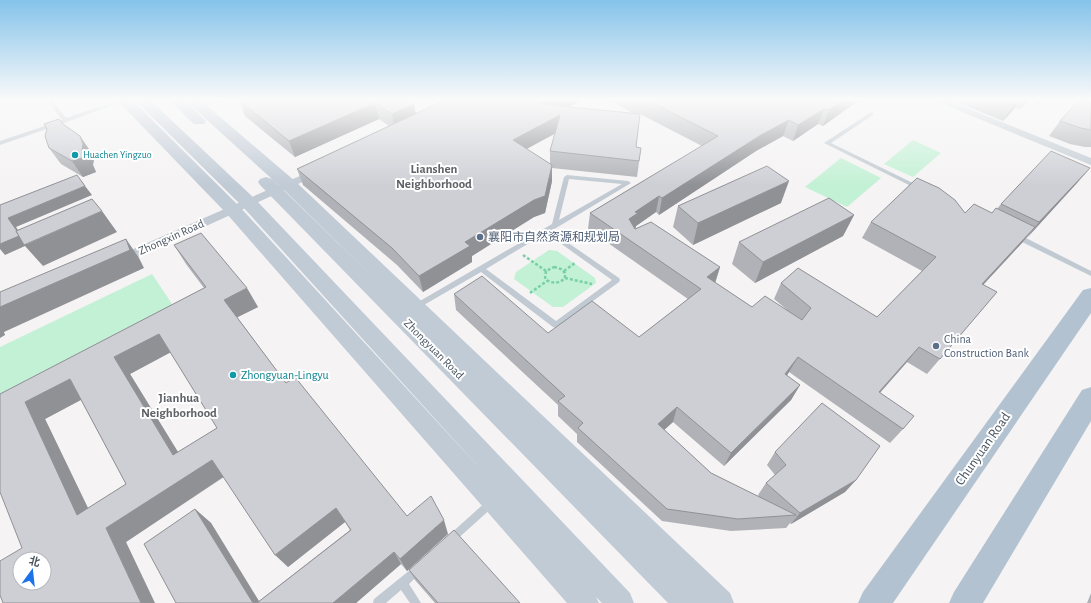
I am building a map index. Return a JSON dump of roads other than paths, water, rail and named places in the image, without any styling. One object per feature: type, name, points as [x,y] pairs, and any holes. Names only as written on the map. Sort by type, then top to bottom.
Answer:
[{"type":"main road","points":[[155,128],[241,207],[494,501],[585,603]]},
{"type":"main road","points":[[168,128],[241,207],[620,603]]},
{"type":"main road","name":"Zhongyuan Road","points":[[210,128],[282,188],[687,603]]},
{"type":"main road","points":[[221,128],[282,188],[415,307],[720,603]]},
{"type":"main road","name":"Chunyuan Road","points":[[874,603],[1091,296]]},
{"type":"main road","points":[[965,603],[1091,398]]},
{"type":"street","points":[[1007,128],[1091,162]]},
{"type":"street","name":"Zhongxin Road","points":[[109,264],[241,207],[330,166]]},
{"type":"lane","points":[[0,143],[44,128]]},
{"type":"lane","points":[[850,128],[827,143],[928,193]]},
{"type":"lane","points":[[415,307],[628,183],[567,177],[555,225]]},
{"type":"lane","points":[[481,268],[556,325],[617,280],[546,230]]},
{"type":"lane","points":[[1013,235],[1091,274]]},
{"type":"lane","points":[[442,547],[494,501]]},
{"type":"lane","points":[[378,603],[425,563]]},
{"type":"lane","points":[[402,583],[416,603]]},
{"type":"place","name":"Huachen Yingzuo","points":[[75,155]]},
{"type":"place","name":"襄阳市自然资源和规划局","points":[[480,237]]},
{"type":"place","name":"China Construction Bank","points":[[936,346]]},
{"type":"place","name":"Zhongyuan-Lingyu","points":[[233,375]]},
{"type":"district","name":"Lianshen Neighborhood","points":[[434,176]]},
{"type":"district","name":"Jianhua Neighborhood","points":[[179,406]]}]
